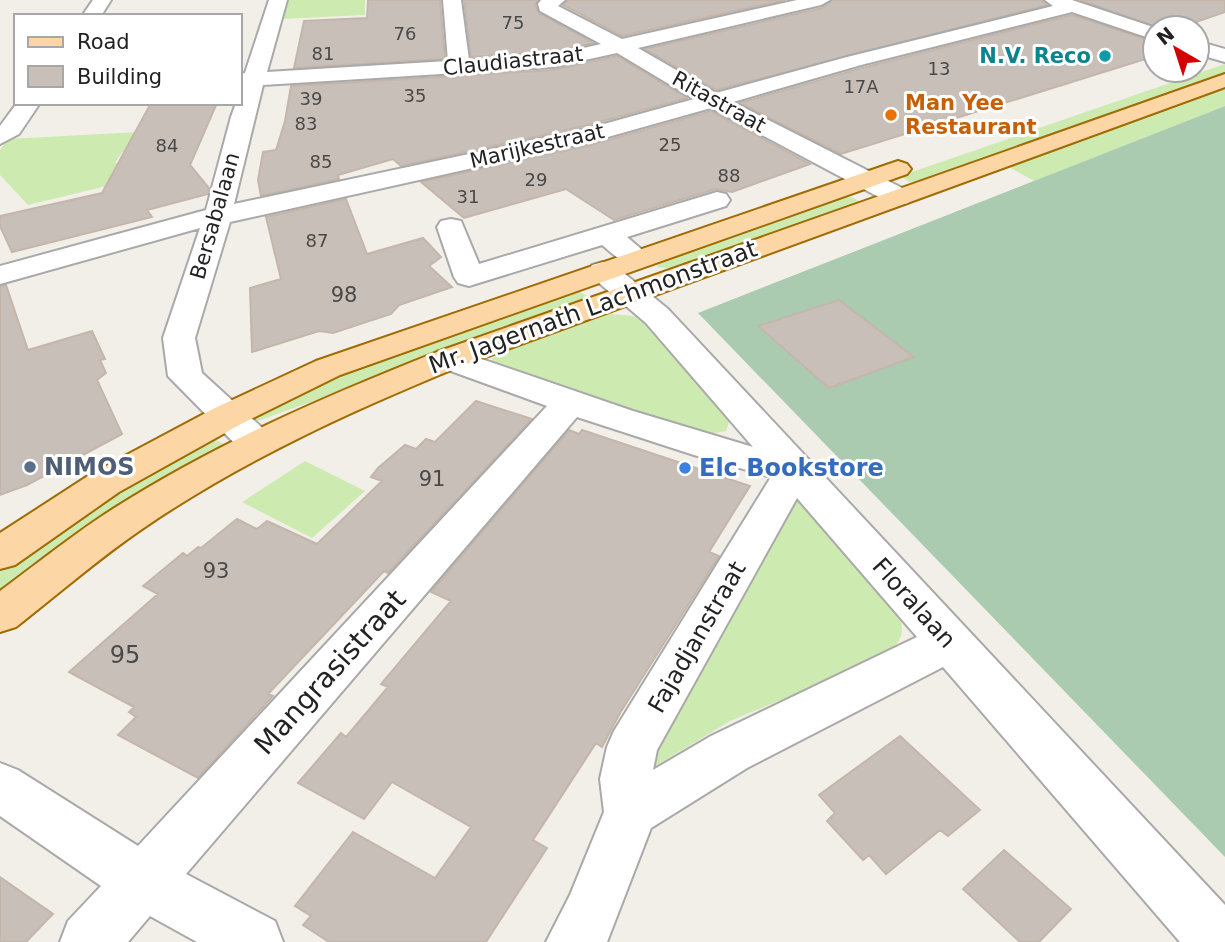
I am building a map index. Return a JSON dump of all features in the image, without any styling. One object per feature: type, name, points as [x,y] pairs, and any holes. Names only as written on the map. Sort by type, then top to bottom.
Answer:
[{"type":"main road","name":"Mr. Jagernath Lachmonstraat","points":[[0,554],[105,482],[228,416],[328,368],[624,274],[899,197],[1225,80]]},
{"type":"main road","name":"Mr. Jagernath Lachmonstraat","points":[[0,615],[128,519],[256,443],[351,397],[449,359],[712,233],[1145,84]]},
{"type":"street","name":"Bersabalaan","points":[[242,103],[247,80],[278,0]]},
{"type":"street","points":[[452,0],[459,68]]},
{"type":"street","name":"Claudiastraat","points":[[247,80],[553,61],[821,0]]},
{"type":"street","name":"Ritastraat","points":[[553,1],[547,7],[712,100],[899,197]]},
{"type":"street","points":[[1063,3],[1141,29]]},
{"type":"street","name":"Marijkestraat","points":[[0,275],[218,216],[590,135],[1063,3]]},
{"type":"street","points":[[0,137],[10,130],[28,105]]},
{"type":"street","name":"Bersabalaan","points":[[242,105],[218,216],[179,338],[185,376],[256,443]]},
{"type":"street","points":[[451,227],[467,276],[473,278],[717,200]]},
{"type":"street","points":[[677,212],[712,233]]},
{"type":"street","name":"Floralaan","points":[[606,234],[624,274],[657,316],[1219,942]]},
{"type":"street","points":[[449,359],[737,457],[794,470]]},
{"type":"street","name":"Mangrasistraat","points":[[89,942],[570,402]]},
{"type":"street","name":"Fajadjanstraat","points":[[591,933],[631,812],[626,779],[632,747],[794,470]]},
{"type":"street","points":[[631,812],[729,752],[949,642]]},
{"type":"street","points":[[0,787],[143,881],[254,942]]},
{"type":"green space","points":[[287,0],[365,0],[365,15],[281,19]]},
{"type":"green space","points":[[1225,64],[1225,74],[1211,79],[1211,69]]},
{"type":"green space","points":[[1167,84],[1197,84],[922,181],[910,182],[903,178],[906,174]]},
{"type":"green space","points":[[1225,88],[1225,106],[1034,181],[1007,166]]},
{"type":"green space","points":[[1225,106],[1225,857],[698,313]]},
{"type":"green space","points":[[140,132],[130,151],[122,152],[115,163],[122,166],[123,182],[28,205],[0,175],[0,150],[7,139]]},
{"type":"green space","points":[[852,197],[859,201],[858,204],[675,269],[657,267],[660,261],[835,199]]},
{"type":"green space","points":[[578,291],[589,297],[584,304],[255,422],[252,420],[305,391],[358,368]]},
{"type":"green space","points":[[610,314],[633,316],[642,321],[730,419],[726,431],[705,435],[491,367],[492,359],[498,354]]},
{"type":"green space","points":[[216,440],[226,445],[0,601],[0,571],[130,484],[202,443]]},
{"type":"green space","points":[[305,461],[365,491],[312,538],[242,502]]},
{"type":"green space","points":[[794,497],[801,500],[899,615],[902,630],[898,642],[876,661],[730,721],[652,768],[651,740]]},
{"type":"building","points":[[368,0],[440,0],[445,59],[294,68],[304,21],[367,18]]},
{"type":"building","points":[[464,0],[538,0],[535,5],[539,13],[594,43],[553,52],[471,57]]},
{"type":"building","points":[[568,0],[785,0],[622,36],[563,5]]},
{"type":"building","points":[[832,0],[1042,0],[1047,5],[716,90],[645,49],[822,8]]},
{"type":"building","points":[[1080,0],[1225,0],[1225,12],[1211,17],[1211,14],[1141,14],[1141,22]]},
{"type":"building","points":[[1072,15],[1141,37],[1141,60],[841,154],[740,103],[862,68]]},
{"type":"building","points":[[617,56],[687,98],[585,126],[401,166],[393,159],[338,175],[339,179],[261,196],[258,180],[263,152],[276,150],[285,121],[291,86],[553,70]]},
{"type":"building","points":[[150,105],[216,105],[190,165],[209,188],[208,194],[147,210],[152,217],[12,252],[0,226],[0,216],[102,193]]},
{"type":"building","points":[[711,111],[810,164],[732,192],[716,189],[614,220],[566,189],[464,218],[421,182],[591,145]]},
{"type":"building","points":[[346,199],[367,254],[423,238],[441,257],[429,266],[452,287],[399,305],[391,314],[333,333],[319,331],[252,352],[250,288],[281,279],[266,217]]},
{"type":"building","points":[[6,285],[28,350],[92,331],[105,359],[100,360],[106,373],[97,380],[122,434],[27,485],[0,495],[0,286]]},
{"type":"building","points":[[839,300],[914,357],[829,388],[758,326]]},
{"type":"building","points":[[476,401],[532,419],[388,573],[384,571],[268,694],[273,696],[198,778],[118,735],[136,717],[129,712],[134,707],[69,672],[158,594],[143,586],[183,553],[187,556],[198,547],[201,548],[237,519],[257,529],[267,521],[317,544],[382,481],[371,477],[378,468],[405,445],[416,449],[426,439],[435,442]]},
{"type":"building","points":[[569,430],[579,434],[582,430],[750,486],[709,552],[719,556],[620,713],[602,747],[596,743],[533,840],[547,848],[486,942],[329,942],[303,925],[311,916],[295,906],[353,832],[435,878],[471,827],[392,782],[364,819],[298,783],[341,733],[346,737],[388,687],[381,684],[451,601],[431,592]]},
{"type":"building","points":[[900,736],[980,810],[948,836],[940,830],[886,874],[869,855],[863,860],[827,821],[835,813],[819,795]]},
{"type":"building","points":[[1004,850],[1071,909],[1039,942],[1020,942],[963,889]]},
{"type":"building","points":[[0,877],[53,914],[26,942],[0,942]]},
{"type":"place","name":"N.V. Reco","points":[[1105,56]]},
{"type":"place","name":"Man Yee Restaurant","points":[[891,115]]},
{"type":"place","name":"NIMOS","points":[[30,467]]},
{"type":"place","name":"Elc Bookstore","points":[[685,468]]}]
